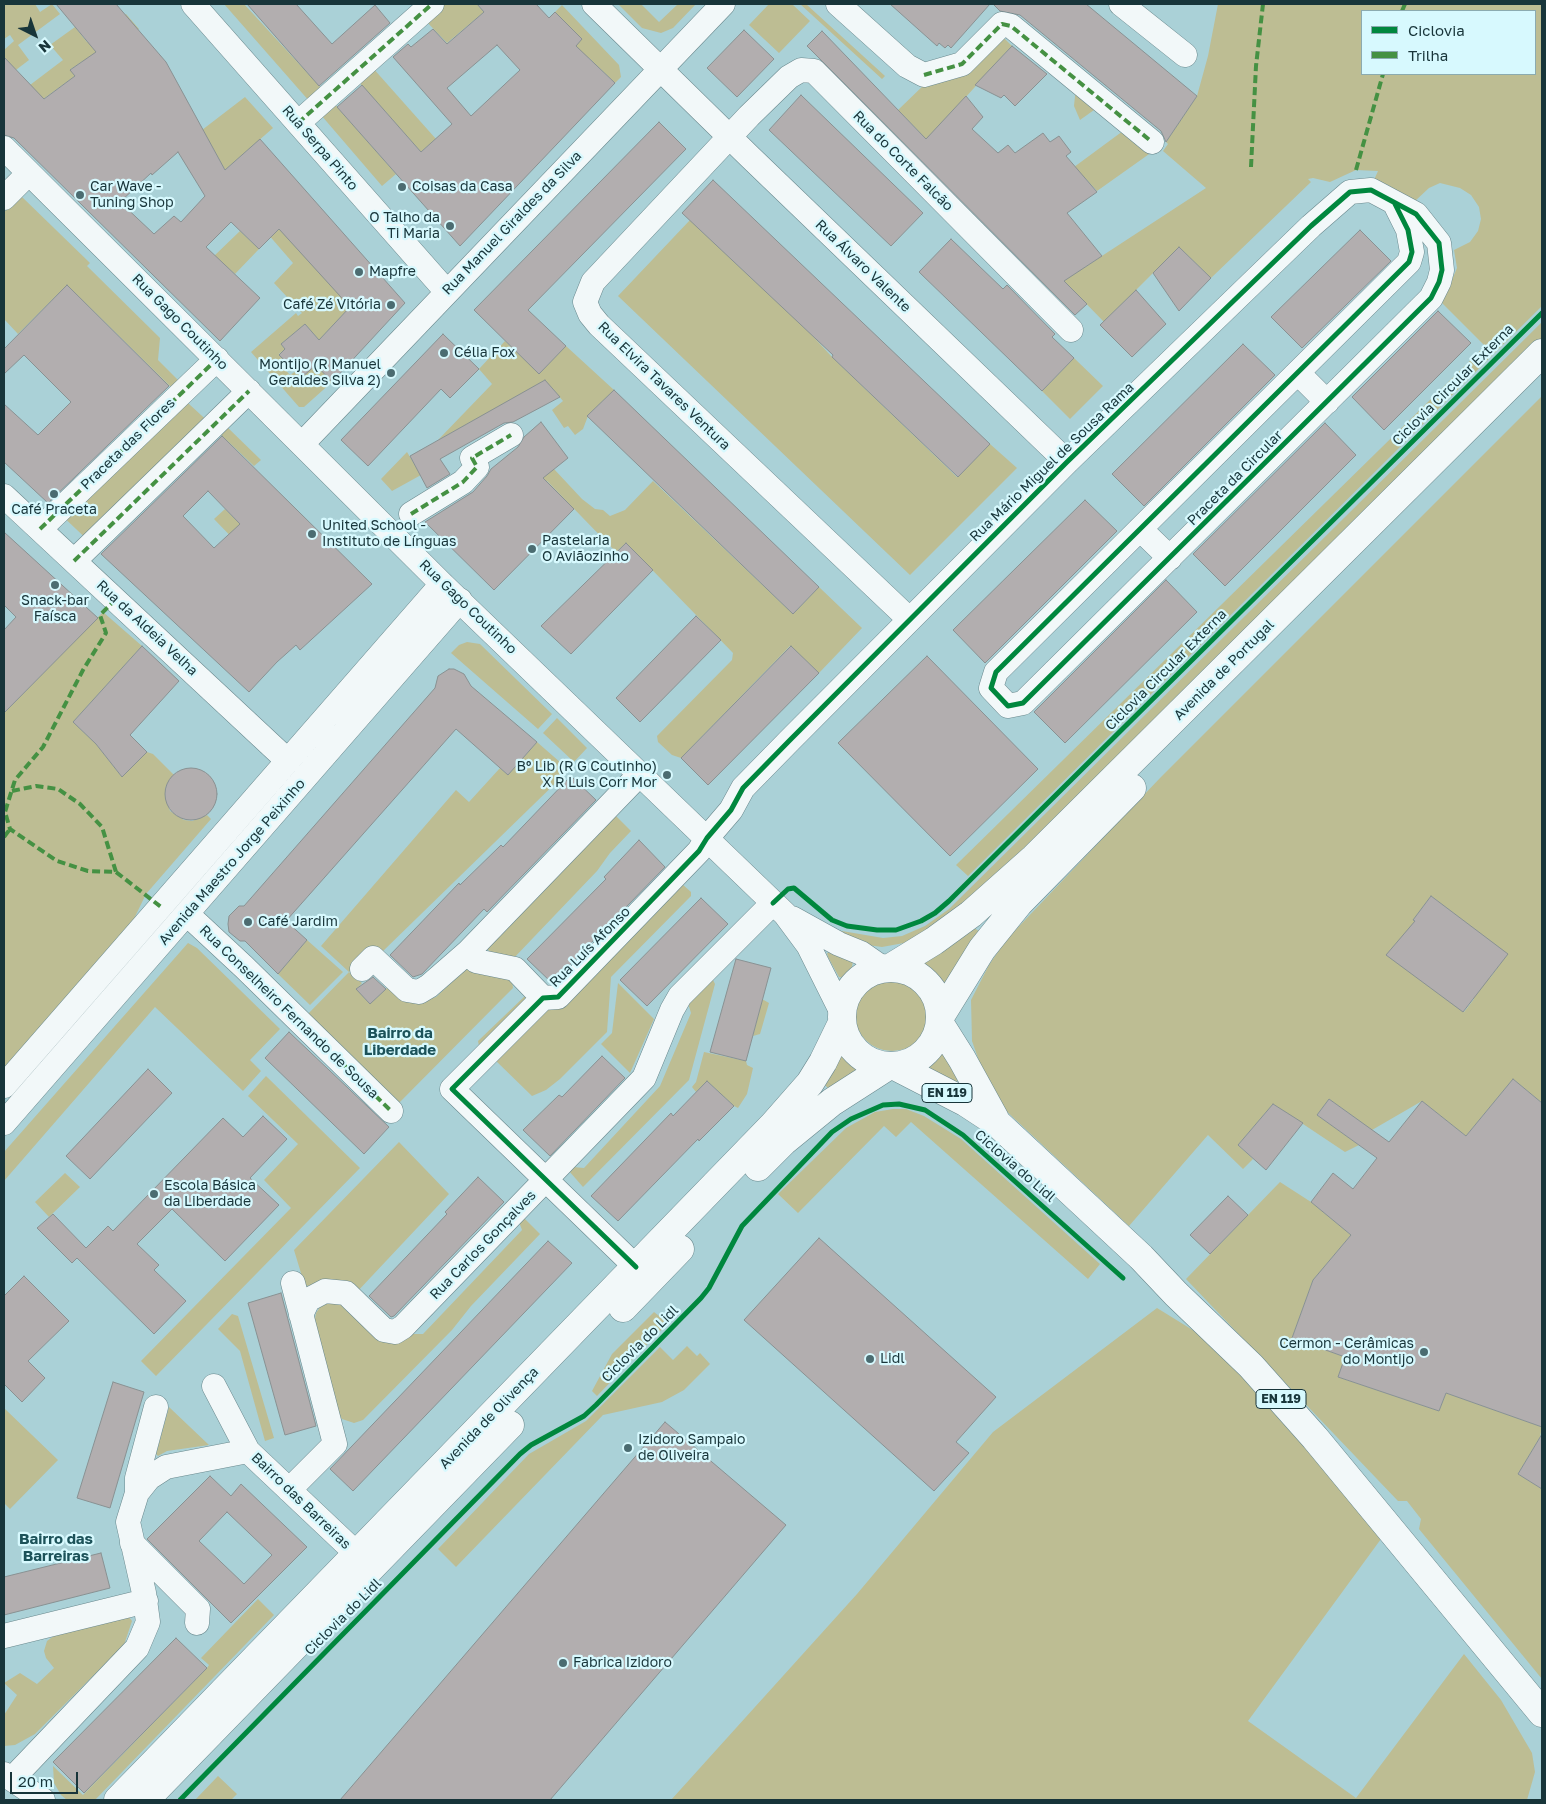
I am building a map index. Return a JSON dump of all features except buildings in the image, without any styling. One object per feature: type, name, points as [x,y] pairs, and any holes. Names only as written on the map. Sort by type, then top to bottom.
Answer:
[{"type":"main road","name":"Avenida de Portugal","points":[[887,969],[934,941],[971,914],[1034,858],[1542,353]]},
{"type":"main road","name":"Avenida de Portugal","points":[[940,1021],[982,949],[1038,882],[1542,379]]},
{"type":"main road","points":[[887,969],[905,970],[919,978],[930,988],[938,1002],[940,1021],[935,1040],[925,1053],[911,1062],[892,1066],[875,1064],[862,1058],[852,1048],[845,1036],[842,1018],[846,997],[856,983],[869,974],[887,969]]},
{"type":"main road","name":"Avenida de Olivença","points":[[118,1800],[794,1103],[823,1062],[842,1018]]},
{"type":"main road","name":"EN 119","points":[[940,1021],[997,1123]]},
{"type":"main road","name":"EN 119","points":[[892,1066],[965,1102],[997,1123],[1141,1257],[1176,1294],[1251,1366],[1315,1438],[1540,1714]]},
{"type":"main road","name":"Avenida de Olivença","points":[[145,1800],[783,1142],[832,1102],[892,1066]]},
{"type":"street","name":"Rua Serpa Pinto","points":[[193,4],[447,292]]},
{"type":"street","points":[[298,122],[432,4]]},
{"type":"street","name":"Rua Álvaro Valente","points":[[594,4],[1067,462]]},
{"type":"street","name":"Rua Manuel Giraldes da Silva","points":[[303,444],[723,4]]},
{"type":"street","points":[[838,4],[907,66],[924,75],[962,64],[1002,24],[1011,26],[1152,142]]},
{"type":"street","points":[[1121,4],[1185,55]]},
{"type":"street","name":"Rua do Corte Falcão","points":[[730,137],[789,77],[801,70],[814,71],[1071,330]]},
{"type":"street","name":"Rua Elvira Tavares Ventura","points":[[730,137],[593,282],[585,302],[599,325],[908,619]]},
{"type":"street","name":"Rua Gago Coutinho","points":[[4,148],[442,584],[779,908],[808,944],[842,1018]]},
{"type":"street","points":[[4,198],[29,173]]},
{"type":"street","name":"Rua Mário Miguel de Sousa Rama","points":[[707,838],[731,810],[743,788],[908,619],[1304,233],[1350,192],[1371,190],[1416,214],[1440,244]]},
{"type":"street","points":[[1170,558],[1140,528],[1409,262],[1412,252],[1408,230],[1395,204]]},
{"type":"street","name":"Praceta da Circular","points":[[1140,528],[996,672],[991,688],[1008,706],[1023,703],[1431,298],[1439,282],[1442,270],[1440,244]]},
{"type":"street","points":[[1402,271],[1412,274],[1424,283],[1431,298]]},
{"type":"street","name":"Praceta das Flores","points":[[40,529],[217,359]]},
{"type":"street","points":[[1298,373],[1327,402]]},
{"type":"street","points":[[74,561],[249,391]]},
{"type":"street","points":[[411,514],[463,482],[477,467],[472,458],[511,435]]},
{"type":"street","name":"Rua da Aldeia Velha","points":[[4,496],[288,761]]},
{"type":"street","name":"Avenida Maestro Jorge Peixinho","points":[[4,1086],[442,584]]},
{"type":"street","name":"Avenida Maestro Jorge Peixinho","points":[[4,1123],[460,600]]},
{"type":"street","points":[[362,970],[373,958],[407,990],[419,992],[429,986],[468,952],[640,774]]},
{"type":"street","name":"Rua Luís Afonso","points":[[546,1180],[452,1089],[543,998],[558,997],[676,876],[699,851],[707,838]]},
{"type":"street","name":"Rua Gago Coutinho","points":[[779,908],[839,944],[861,953],[887,969]]},
{"type":"street","name":"Rua Carlos Gonçalves","points":[[302,1315],[308,1300],[325,1291],[346,1293],[384,1330],[395,1332],[403,1327],[644,1078],[672,1010],[680,996],[738,936],[779,908]]},
{"type":"street","name":"Rua Conselheiro Fernando de Sousa","points":[[187,914],[391,1111]]},
{"type":"street","points":[[468,952],[476,961],[515,969],[543,998]]},
{"type":"street","points":[[546,1180],[636,1267]]},
{"type":"street","points":[[290,1490],[335,1444],[293,1283]]},
{"type":"street","points":[[214,1386],[248,1451]]},
{"type":"street","points":[[42,1800],[8,1777],[136,1648],[148,1622],[146,1601],[128,1522],[136,1492],[137,1478],[156,1407]]},
{"type":"street","name":"Bairro das Barreiras","points":[[136,1492],[149,1478],[166,1467],[248,1451],[357,1554]]},
{"type":"street","points":[[132,1543],[198,1609],[198,1623]]},
{"type":"street","points":[[4,1636],[146,1601]]},
{"type":"green space","points":[[4,4],[35,4],[40,12],[52,4],[60,14],[18,45],[29,60],[8,76],[4,71],[4,50],[14,41],[10,35],[4,39]]},
{"type":"green space","points":[[224,4],[244,4],[324,91],[310,102]]},
{"type":"green space","points":[[443,4],[477,4],[484,12],[447,43],[425,20]]},
{"type":"green space","points":[[618,4],[641,4],[659,22],[678,4],[696,4],[673,28],[661,33],[642,28]]},
{"type":"green space","points":[[769,4],[792,4],[810,21],[779,53],[749,25]]},
{"type":"green space","points":[[800,4],[806,4],[885,76],[882,79]]},
{"type":"green space","points":[[1218,4],[1542,4],[1542,306],[968,876],[956,865],[1485,346],[1442,303],[1457,268],[1454,250],[1470,242],[1478,231],[1481,219],[1479,207],[1471,195],[1460,188],[1440,183],[1429,188],[1414,202],[1388,185],[1374,180],[1378,171],[1356,170],[1330,182],[1313,178],[1308,179],[1311,182],[1211,278],[1179,247],[1104,322],[898,110],[927,82],[1003,37],[1012,46],[955,109],[995,183],[1085,267],[1206,188],[1163,151],[1168,144],[1166,142],[1197,96],[1208,56]]},
{"type":"green space","points":[[562,5],[619,65],[621,77],[615,83],[589,58],[568,70],[560,61],[582,39],[555,12]]},
{"type":"green space","points":[[126,14],[139,29],[88,67],[83,61],[71,69],[75,76],[42,100],[30,85],[63,60],[50,45],[75,27],[87,42]]},
{"type":"green space","points":[[372,67],[436,139],[421,152],[357,80]]},
{"type":"green space","points":[[1076,86],[1101,105],[1080,120],[1074,106]]},
{"type":"green space","points":[[245,97],[273,128],[225,170],[202,130]]},
{"type":"green space","points":[[333,102],[396,174],[382,186],[321,115]]},
{"type":"green space","points":[[1127,128],[1152,152],[1097,191],[1085,178],[1032,198]]},
{"type":"green space","points":[[20,195],[90,263],[87,266],[160,338],[158,360],[184,386],[177,393],[67,285],[18,334],[4,319],[4,212]]},
{"type":"green space","points":[[268,204],[355,302],[319,340],[305,324],[281,344],[285,349],[279,354],[285,361],[281,365],[290,375],[296,371],[302,377],[316,365],[332,382],[304,407],[299,407],[251,352],[296,313],[298,316],[302,313],[274,283],[293,263],[254,218]]},
{"type":"green space","points":[[690,220],[809,332],[832,357],[957,477],[990,444],[1017,468],[910,575],[618,296]]},
{"type":"green space","points":[[240,231],[259,249],[235,274],[214,256]]},
{"type":"green space","points":[[1542,322],[1542,341],[1017,863],[929,932],[904,943],[882,947],[861,944],[836,930],[883,938],[902,936],[925,926],[949,909]]},
{"type":"green space","points":[[505,341],[539,373],[566,346],[614,390],[588,416],[583,429],[575,435],[568,426],[564,428],[552,410],[563,401],[551,387],[539,395],[487,414],[438,440],[492,384],[479,369]]},
{"type":"green space","points":[[1074,358],[1103,386],[1070,419],[1042,391]]},
{"type":"green space","points":[[177,393],[213,426],[224,424],[261,460],[254,466],[217,431],[96,548],[56,510]]},
{"type":"green space","points":[[1542,396],[1542,1103],[1513,1079],[1466,1136],[1422,1101],[1372,1130],[1329,1099],[1317,1115],[1359,1145],[1345,1152],[1273,1104],[1238,1145],[1253,1159],[1243,1169],[1208,1135],[1129,1226],[1002,1107],[985,1078],[972,1041],[971,1000],[989,965],[1006,940],[1160,778]],"holes":[[[1431,896],[1507,954],[1490,978],[1413,920]],[[1398,942],[1474,999],[1464,1012],[1387,955]]]},
{"type":"green space","points":[[407,452],[421,475],[392,491],[381,479]]},
{"type":"green space","points":[[519,467],[554,469],[582,499],[595,509],[603,510],[610,516],[625,510],[653,481],[793,614],[819,587],[862,628],[819,673],[790,646],[681,758],[672,755],[658,742],[657,736],[732,660],[733,653],[626,543],[616,552],[547,481],[511,518]]},
{"type":"green space","points":[[225,509],[248,532],[244,550],[214,519]]},
{"type":"green space","points":[[103,612],[142,646],[73,722],[96,744],[122,777],[147,752],[153,754],[174,775],[166,786],[165,795],[170,811],[184,820],[192,821],[207,815],[211,819],[146,894],[131,925],[4,1070],[4,713]]},
{"type":"green space","points":[[467,642],[480,644],[552,714],[538,729],[451,653],[459,645]]},
{"type":"green space","points":[[557,718],[587,748],[574,762],[543,733]]},
{"type":"green space","points":[[537,742],[569,770],[380,954],[372,948],[349,972],[321,946],[456,790],[469,802],[500,768],[508,775]]},
{"type":"green space","points":[[614,814],[631,831],[610,853],[597,871],[512,960],[491,954],[487,948]]},
{"type":"green space","points":[[682,884],[691,892],[691,896],[611,977],[607,1032],[560,1079],[546,1090],[532,1096],[494,1059],[541,1012],[558,1007]]},
{"type":"green space","points":[[973,927],[980,932],[945,984],[925,967],[924,962]]},
{"type":"green space","points":[[307,940],[343,972],[310,1005],[278,974]]},
{"type":"green space","points":[[188,943],[197,948],[280,1029],[250,1060],[261,1071],[243,1091],[155,1007],[4,1181],[4,1152]]},
{"type":"green space","points":[[831,952],[853,962],[850,974],[844,978],[839,977],[828,957],[827,953]]},
{"type":"green space","points":[[466,969],[499,972],[512,981],[513,988],[397,1105],[305,1017],[349,972],[362,983],[357,989],[370,1004],[388,987],[423,1001],[436,997]]},
{"type":"green space","points":[[711,976],[715,984],[689,1080],[583,1187],[569,1171],[573,1167],[584,1168],[660,1086],[691,1013],[688,1003]]},
{"type":"green space","points":[[892,977],[906,980],[918,988],[926,1000],[929,1014],[926,1028],[918,1040],[906,1048],[892,1051],[878,1048],[866,1040],[858,1028],[855,1014],[858,1000],[866,988],[878,980]]},
{"type":"green space","points":[[618,983],[654,1019],[630,1073],[601,1044],[612,1033]]},
{"type":"green space","points":[[526,995],[529,998],[479,1046],[478,1041]]},
{"type":"green space","points":[[762,999],[769,1003],[760,1034],[753,1036]]},
{"type":"green space","points":[[937,1050],[946,1051],[959,1079],[956,1083],[926,1068],[927,1061]]},
{"type":"green space","points":[[704,1052],[746,1061],[747,1065],[753,1068],[747,1094],[738,1108],[707,1081],[696,1092],[692,1087],[696,1082]]},
{"type":"green space","points":[[839,1052],[847,1053],[858,1063],[857,1073],[828,1088],[823,1083]]},
{"type":"green space","points":[[266,1076],[360,1168],[156,1376],[141,1361],[291,1208],[264,1180],[298,1144],[248,1096]]},
{"type":"green space","points":[[906,1109],[924,1116],[961,1139],[1100,1264],[1088,1279],[911,1122],[896,1137],[884,1126],[798,1213],[778,1194],[846,1128],[875,1112]]},
{"type":"green space","points":[[399,1142],[449,1194],[356,1293],[342,1280],[307,1286],[304,1283],[294,1250]]},
{"type":"green space","points":[[65,1173],[80,1187],[49,1217],[35,1202]]},
{"type":"green space","points":[[1280,1182],[1311,1202],[1351,1235],[1313,1280],[1292,1338],[1345,1357],[1338,1377],[1439,1411],[1446,1393],[1542,1427],[1540,1437],[1518,1474],[1542,1489],[1542,1679],[1419,1529],[1421,1519],[1407,1501],[1398,1501],[1186,1279]]},
{"type":"green space","points":[[524,1218],[540,1234],[471,1306],[452,1330],[363,1420],[354,1423],[342,1419],[338,1413],[314,1324],[316,1313],[322,1304],[333,1301],[413,1334],[423,1334],[522,1230],[519,1222]]},
{"type":"green space","points":[[1157,1308],[1251,1366],[1389,1528],[1248,1721],[1356,1798],[1464,1654],[1501,1700],[1532,1753],[1535,1772],[1527,1800],[671,1800],[857,1594],[993,1432]]},
{"type":"green space","points":[[654,1312],[668,1323],[597,1396],[592,1391],[612,1354]]},
{"type":"green space","points":[[232,1314],[238,1316],[274,1438],[265,1441],[240,1351],[218,1329]]},
{"type":"green space","points":[[687,1346],[697,1356],[700,1353],[710,1364],[684,1390],[662,1402],[603,1415],[456,1567],[438,1549],[529,1454],[586,1421],[660,1347],[673,1360]]},
{"type":"green space","points":[[169,1407],[209,1445],[167,1451],[158,1456],[156,1454]]},
{"type":"green space","points":[[4,1408],[58,1460],[10,1509],[4,1503]]},
{"type":"green space","points":[[258,1599],[274,1615],[95,1800],[67,1800],[61,1795],[54,1783],[53,1766],[83,1795],[207,1668],[209,1665],[201,1658]]},
{"type":"green space","points":[[129,1617],[132,1621],[124,1645],[35,1734],[15,1745],[4,1746],[4,1715],[17,1695],[4,1683],[20,1673],[37,1684],[54,1668],[46,1658],[44,1651],[47,1641],[55,1635]]},
{"type":"green space","points":[[218,1776],[237,1794],[231,1800],[195,1800]]},
{"type":"marked path","points":[[298,123],[432,4]]},
{"type":"marked path","points":[[1251,167],[1256,66],[1263,4]]},
{"type":"marked path","points":[[1402,10],[1405,4]]},
{"type":"marked path","points":[[924,75],[962,64],[1002,24],[1011,26],[1152,142]]},
{"type":"marked path","points":[[1356,170],[1383,75]]},
{"type":"marked path","points":[[40,529],[217,359]]},
{"type":"marked path","points":[[74,561],[249,391]]},
{"type":"marked path","points":[[411,514],[463,482],[477,467],[472,458],[511,435]]},
{"type":"marked path","points":[[116,599],[100,615],[106,633],[83,670],[43,747],[15,780],[5,812],[10,829],[57,861],[88,871],[116,872],[161,907]]},
{"type":"marked path","points":[[12,791],[36,786],[58,789],[80,804],[102,827],[116,872]]},
{"type":"marked path","points":[[4,837],[10,829]]},
{"type":"marked path","points":[[298,1020],[391,1111]]},
{"type":"cycle path","points":[[636,1267],[452,1089],[543,998],[558,997],[699,851],[707,838],[731,810],[743,788],[1067,462],[1311,226],[1350,192],[1371,190],[1416,214],[1439,243],[1442,270],[1439,282],[1431,298],[1023,703],[1008,706],[991,688],[996,672],[1409,262],[1412,252],[1408,230],[1395,204]]},
{"type":"cycle path","name":"Ciclovia Circular Externa","points":[[773,903],[788,889],[794,888],[832,920],[847,926],[877,930],[896,930],[921,921],[935,913],[1542,313]]},
{"type":"cycle path","name":"Ciclovia do Lidl","points":[[180,1800],[520,1454],[531,1445],[584,1416],[596,1405],[701,1298],[709,1288],[742,1226],[832,1132],[851,1119],[883,1105],[899,1104],[925,1110],[963,1135],[1123,1278]]},
{"type":"place","name":"Coisas da Casa","points":[[402,187]]},
{"type":"place","name":"Car Wave - Tuning Shop","points":[[80,195]]},
{"type":"place","name":"O Talho da Ti Maria","points":[[450,226]]},
{"type":"place","name":"Mapfre","points":[[359,272]]},
{"type":"place","name":"Café Zé Vitória","points":[[391,305]]},
{"type":"place","name":"Célia Fox","points":[[444,353]]},
{"type":"place","name":"Montijo (R Manuel Geraldes Silva 2)","points":[[391,373]]},
{"type":"place","name":"Café Praceta","points":[[54,494]]},
{"type":"place","name":"United School - Instituto de Línguas","points":[[312,534]]},
{"type":"place","name":"Pastelaria O Aviãozinho","points":[[532,549]]},
{"type":"place","name":"Snack-bar Faísca","points":[[55,585]]},
{"type":"place","name":"Bº Lib (R G Coutinho) X R Luis Corr Mor","points":[[667,775]]},
{"type":"place","name":"Café Jardim","points":[[248,922]]},
{"type":"place","name":"Escola Básica da Liberdade","points":[[154,1194]]},
{"type":"place","name":"Cermon - Cerâmicas do Montijo","points":[[1424,1352]]},
{"type":"place","name":"Lidl","points":[[870,1359]]},
{"type":"place","name":"Izidoro Sampaio de Oliveira","points":[[628,1448]]},
{"type":"place","name":"Fabrica Izidoro","points":[[563,1663]]},
{"type":"district","name":"Bairro da Liberdade","points":[[400,1042]]},
{"type":"district","name":"Bairro das Barreiras","points":[[56,1548]]}]
